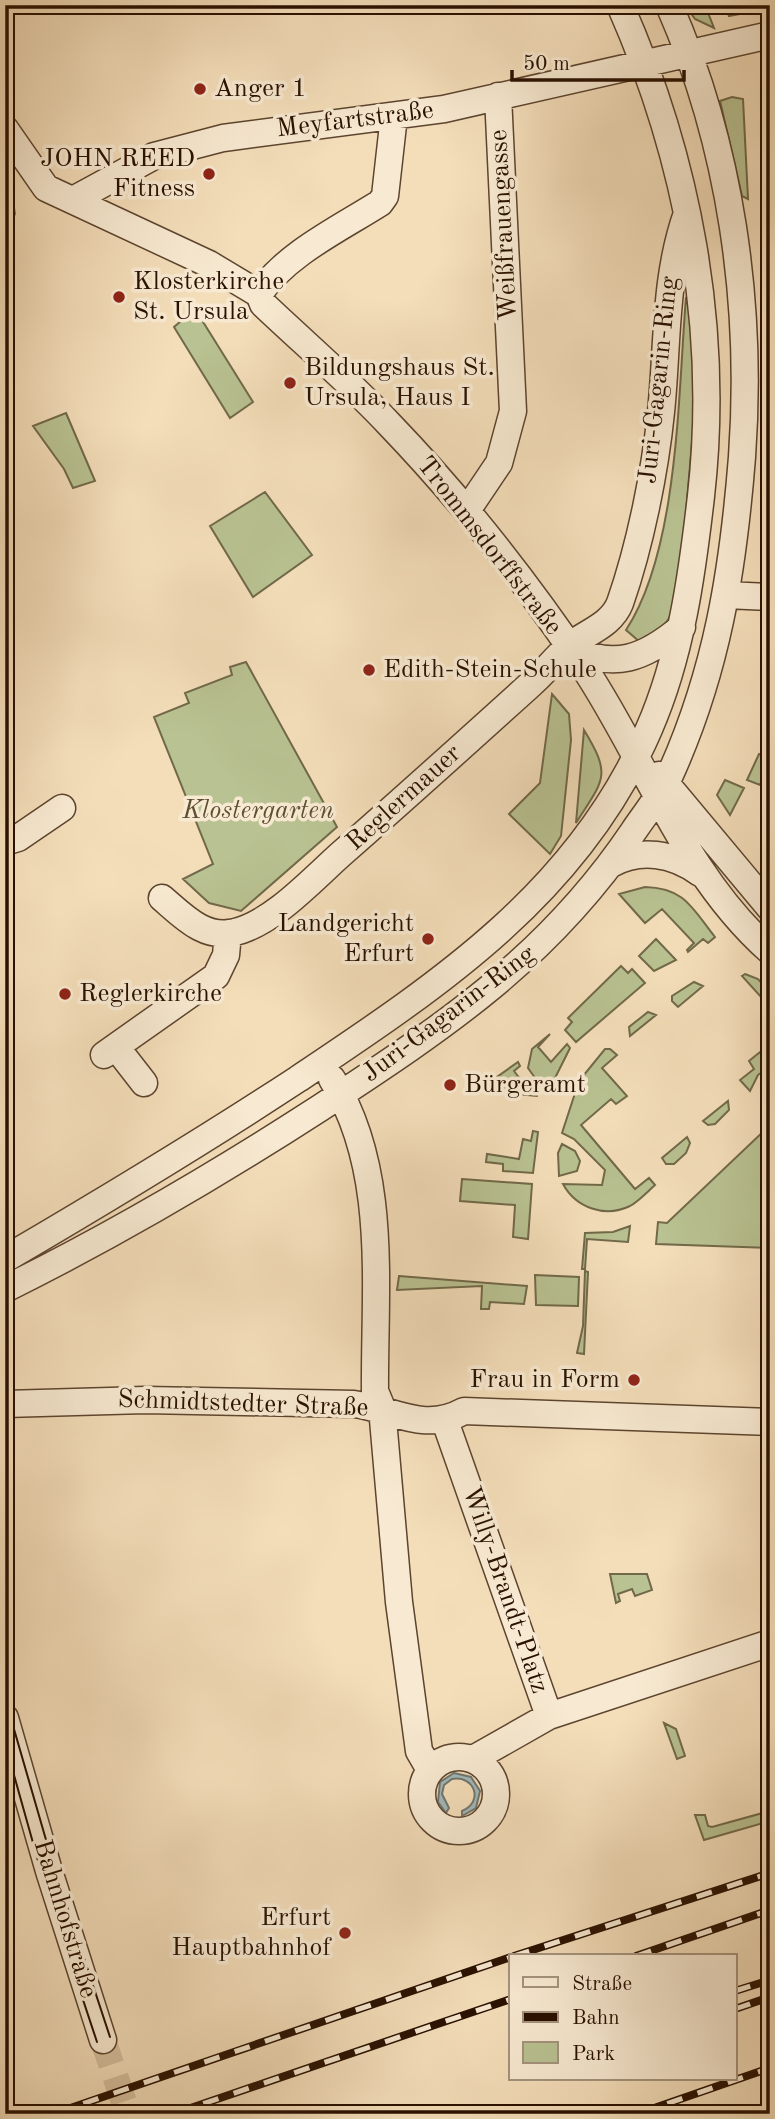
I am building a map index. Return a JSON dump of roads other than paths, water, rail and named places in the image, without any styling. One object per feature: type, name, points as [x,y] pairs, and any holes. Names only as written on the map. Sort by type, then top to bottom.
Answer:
[{"type":"street","name":"Juri-Gagarin-Ring","points":[[5,1259],[204,1140],[322,1063],[455,970],[526,909],[584,843],[636,756],[666,685],[682,627],[703,478],[708,377],[699,265],[687,213],[646,62],[620,5]]},
{"type":"street","name":"Juri-Gagarin-Ring","points":[[5,1289],[99,1242],[341,1094],[500,981],[562,924],[611,864],[663,788],[703,695],[726,595],[746,393],[739,265],[718,156],[690,52],[669,5]]},
{"type":"street","points":[[646,62],[770,35]]},
{"type":"street","name":"Meyfartstraße","points":[[73,200],[154,156],[223,138],[444,109],[646,62]]},
{"type":"street","name":"Weißfrauengasse","points":[[468,509],[499,463],[513,411],[498,96]]},
{"type":"street","points":[[259,295],[269,279],[291,261],[380,203],[385,196],[394,116]]},
{"type":"street","name":"Trommsdorffstraße","points":[[5,129],[46,188],[209,264],[259,295],[263,304],[388,422],[468,509],[569,647],[619,722],[636,756],[770,908]]},
{"type":"street","name":"Juri-Gagarin-Ring","points":[[569,647],[608,622],[619,607],[629,571],[661,413],[669,282],[675,246],[687,213]]},
{"type":"street","points":[[726,595],[770,597]]},
{"type":"street","points":[[569,647],[594,657],[629,658],[650,651],[682,627]]},
{"type":"street","name":"Reglermauer","points":[[228,933],[261,920],[294,897],[537,679],[569,647]]},
{"type":"street","name":"Trommsdorffstraße","points":[[663,788],[700,873],[721,901],[770,951]]},
{"type":"street","points":[[5,842],[18,838],[62,808]]},
{"type":"street","points":[[611,864],[634,855],[650,854],[682,861],[700,873]]},
{"type":"street","points":[[144,1083],[110,1051],[205,978],[226,955],[228,933],[196,927],[162,898]]},
{"type":"street","points":[[322,1063],[358,1129],[369,1184],[373,1223],[376,1391],[382,1408],[399,1602],[419,1751],[430,1770]]},
{"type":"street","name":"Schmidtstedter Straße","points":[[5,1404],[145,1400],[354,1404],[382,1408],[407,1419],[445,1421],[464,1411],[770,1422]]},
{"type":"street","name":"Willy-Brandt-Platz","points":[[445,1421],[549,1716],[473,1759]]},
{"type":"street","points":[[549,1716],[770,1643]]},
{"type":"street","name":"Bahnhofstraße","points":[[5,1718],[74,1954],[103,2040]]},
{"type":"street","points":[[458,1757],[473,1759],[485,1767],[493,1778],[497,1798],[490,1817],[478,1828],[462,1832],[437,1825],[428,1816],[422,1801],[423,1784],[430,1770],[443,1760],[458,1757]]},
{"type":"water","points":[[5,203],[14,208],[15,214],[10,222],[12,229],[5,247]]},
{"type":"water","points":[[454,1773],[471,1777],[480,1791],[476,1808],[462,1816],[462,1811],[469,1807],[475,1796],[471,1785],[466,1781],[452,1779],[444,1785],[442,1794],[449,1808],[446,1813],[438,1802],[440,1782]]},
{"type":"tunnel","points":[[103,2040],[128,2114]]},
{"type":"tram line","points":[[5,1698],[53,1864],[110,2037]]},
{"type":"tram line","points":[[5,1743],[44,1882],[97,2042]]},
{"type":"railway","points":[[520,1954],[770,1873]]},
{"type":"railway","points":[[642,1954],[770,1910]]},
{"type":"railway","points":[[53,2114],[509,1958]]},
{"type":"railway","points":[[736,1991],[770,1980]]},
{"type":"railway","points":[[736,2009],[770,1997]]},
{"type":"railway","points":[[173,2114],[509,2000]]},
{"type":"railway","points":[[736,2080],[770,2068]]},
{"type":"railway","points":[[637,2114],[735,2080]]},
{"type":"railway","points":[[749,2114],[770,2107]]},
{"type":"place","name":"Anger 1","points":[[200,89]]},
{"type":"place","name":"JOHN REED Fitness","points":[[209,174]]},
{"type":"place","name":"Klosterkirche St. Ursula","points":[[119,297]]},
{"type":"place","name":"Bildungshaus St. Ursula, Haus I","points":[[290,383]]},
{"type":"place","name":"Edith-Stein-Schule","points":[[369,670]]},
{"type":"place","name":"Landgericht Erfurt","points":[[428,939]]},
{"type":"place","name":"Reglerkirche","points":[[65,994]]},
{"type":"place","name":"Bürgeramt","points":[[450,1085]]},
{"type":"place","name":"Frau in Form","points":[[634,1380]]},
{"type":"place","name":"Erfurt Hauptbahnhof","points":[[345,1933]]},
{"type":"park label","name":"Klostergarten","points":[[258,811]]}]
